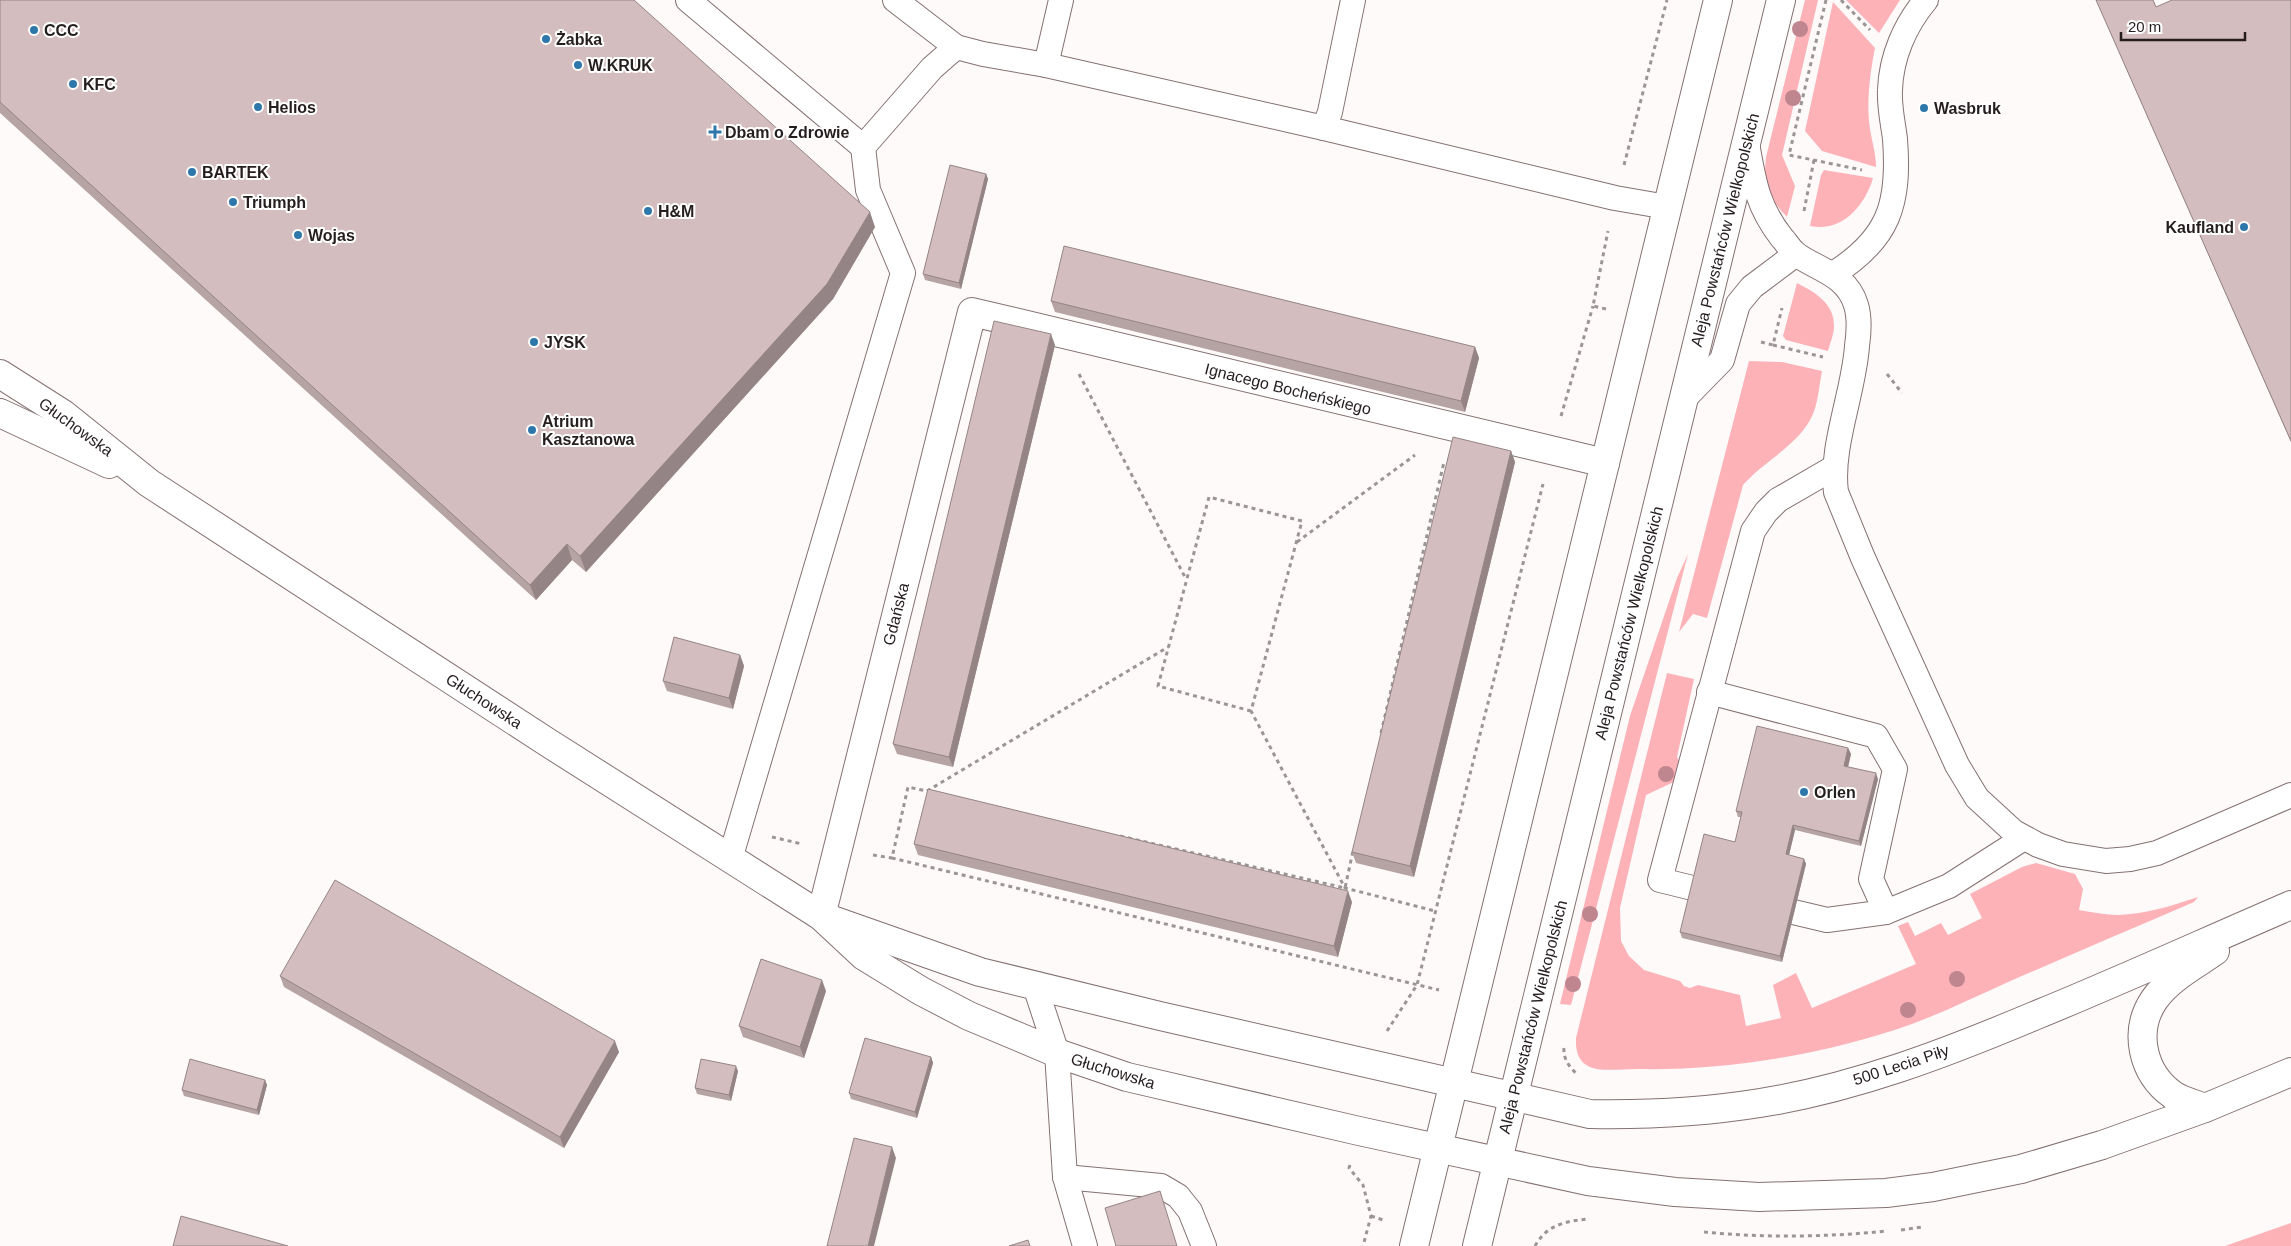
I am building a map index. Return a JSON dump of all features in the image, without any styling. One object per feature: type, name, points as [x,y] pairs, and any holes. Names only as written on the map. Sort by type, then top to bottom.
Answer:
[{"type":"street","points":[[1414,1246],[1718,0]]},
{"type":"street","name":"Aleja Powstańców Wielkopolskich","points":[[1477,1246],[1781,0]]},
{"type":"street","name":"Ignacego Bocheńskiego","points":[[972,312],[1605,463]]},
{"type":"street","name":"Gdańska","points":[[821,916],[972,312]]},
{"type":"street","name":"Głuchowska","points":[[0,374],[63,414],[149,483],[821,916],[864,956],[921,991],[969,1016],[1057,1053],[1127,1077],[1498,1162]]},
{"type":"street","name":"Głuchowska","points":[[0,413],[149,483]]},
{"type":"street","name":"500 Lecia Piły","points":[[1452,1084],[1590,1114],[1651,1114],[1761,1102],[1829,1088],[1909,1065],[1997,1032],[2099,990],[2279,910]]},
{"type":"street","name":"500 Lecia Piły","points":[[2205,1108],[2174,1096],[2158,1082],[2150,1069],[2144,1053],[2142,1030],[2146,1014],[2155,998],[2178,977],[2279,910]]},
{"type":"street","name":"Głuchowska","points":[[821,916],[980,972],[1452,1084]]},
{"type":"street","points":[[1498,1162],[1588,1181],[1675,1192],[1759,1197],[1886,1193],[1933,1187],[2021,1169],[2102,1146],[2205,1108],[2291,1072]]},
{"type":"lane","points":[[688,0],[863,147],[868,190],[903,272],[730,859]]},
{"type":"lane","points":[[896,0],[956,48],[1046,65],[1324,128],[1615,198],[1667,207]]},
{"type":"lane","points":[[1046,65],[1061,0]]},
{"type":"lane","points":[[1324,128],[1330,112],[1353,0]]},
{"type":"lane","points":[[1833,274],[1862,254],[1878,235],[1891,207],[1896,176],[1890,92],[1892,74],[1901,41],[1914,16],[1926,0]]},
{"type":"lane","points":[[863,147],[932,68],[956,48]]},
{"type":"lane","points":[[1747,141],[1755,190],[1766,216],[1796,254],[1833,274],[1849,289],[1856,304],[1859,325],[1856,365],[1835,467],[1835,482],[1839,502],[1956,766],[1977,798],[1989,812],[2024,838],[2069,856],[2106,860],[2130,859],[2158,853],[2291,795]]},
{"type":"lane","points":[[1682,401],[1722,360],[1738,304],[1752,287],[1796,254]]},
{"type":"lane","points":[[1835,467],[1778,500],[1757,522],[1748,546],[1660,880],[1827,920],[1886,912],[1949,886],[2024,838]]},
{"type":"lane","points":[[1709,692],[1876,736],[1895,769],[1871,879],[1886,912]]},
{"type":"lane","points":[[1035,986],[1057,1053],[1065,1176],[1085,1246]]},
{"type":"lane","points":[[1065,1176],[1161,1186],[1178,1196],[1190,1211],[1204,1246]]},
{"type":"path","points":[[1826,0],[1789,155],[1896,176]]},
{"type":"path","points":[[1417,985],[1552,451],[1593,306]]},
{"type":"path","points":[[1058,333],[1187,579]]},
{"type":"path","points":[[1296,542],[1452,428]]},
{"type":"path","points":[[1381,735],[1452,428]]},
{"type":"path","points":[[1251,711],[1158,686],[1209,497],[1302,521],[1251,711],[1345,888]]},
{"type":"path","points":[[926,791],[1169,647]]},
{"type":"path","points":[[936,794],[908,787],[892,858],[1474,999]]},
{"type":"path","points":[[1111,834],[1345,888],[1435,911]]},
{"type":"path","points":[[1345,888],[1354,850]]},
{"type":"path","points":[[1565,1046],[1564,1054],[1571,1069],[1580,1077]]},
{"type":"shaded area","points":[[1805,0],[1818,0],[1782,155],[1795,186],[1787,217],[1775,203],[1768,190],[1765,176],[1766,157]]},
{"type":"shaded area","points":[[1846,0],[1900,0],[1879,33]]},
{"type":"shaded area","points":[[1833,2],[1875,48],[1870,78],[1868,109],[1876,167],[1822,151],[1805,131]]},
{"type":"shaded area","points":[[1824,170],[1873,178],[1864,198],[1850,215],[1832,225],[1810,226],[1821,175]]},
{"type":"shaded area","points":[[1797,283],[1822,299],[1831,311],[1834,330],[1828,351],[1786,340],[1783,336]]},
{"type":"shaded area","points":[[1749,361],[1782,362],[1822,371],[1817,403],[1813,415],[1804,430],[1743,485],[1707,618],[1693,614],[1679,632]]},
{"type":"shaded area","points":[[1688,554],[1571,1005],[1560,1004],[1630,716],[1677,578]]},
{"type":"shaded area","points":[[1667,673],[1694,679],[1677,757],[1682,766],[1678,780],[1646,795],[1620,908],[1621,941],[1629,956],[1644,970],[1680,981],[1684,986],[1690,988],[1698,985],[1740,995],[1746,1026],[1781,1018],[1773,985],[1796,973],[1812,1008],[1916,964],[1898,926],[1908,922],[1915,936],[1941,923],[1948,935],[1982,918],[1970,894],[2022,867],[2036,863],[2075,874],[2083,889],[2079,910],[2118,915],[2139,913],[2198,897],[2194,902],[1936,1014],[1880,1035],[1812,1052],[1741,1064],[1671,1069],[1605,1070],[1587,1065],[1581,1060],[1577,1051],[1576,1038]]},
{"type":"shaded area","points":[[2291,1223],[2291,1246],[2225,1246]]},
{"type":"building","name":"Atrium Kasztanowa","points":[[0,0],[634,0],[870,212],[827,284],[580,556],[567,544],[530,585],[0,102]]},
{"type":"building","name":"Kaufland","points":[[2096,0],[2153,0],[2156,7],[2172,0],[2291,0],[2291,441]]},
{"type":"building","points":[[950,165],[986,174],[959,283],[923,274]]},
{"type":"building","points":[[1064,246],[1475,347],[1461,401],[1051,301]]},
{"type":"building","points":[[994,321],[1051,334],[949,757],[893,744]]},
{"type":"building","points":[[1453,437],[1511,451],[1410,866],[1352,852]]},
{"type":"building","points":[[674,637],[740,655],[729,698],[663,681]]},
{"type":"building","points":[[1757,726],[1848,748],[1844,766],[1876,773],[1859,841],[1793,825],[1786,854],[1804,859],[1780,956],[1680,932],[1704,834],[1735,842],[1742,812],[1736,811]]},
{"type":"building","points":[[928,789],[1348,891],[1334,946],[914,844]]},
{"type":"building","points":[[335,880],[615,1041],[560,1137],[280,976]]},
{"type":"building","points":[[761,959],[822,980],[800,1047],[739,1026]]},
{"type":"building","points":[[865,1038],[931,1057],[915,1112],[849,1093]]},
{"type":"building","points":[[190,1059],[265,1080],[257,1110],[182,1090]]},
{"type":"building","points":[[701,1059],[736,1066],[729,1095],[695,1088]]},
{"type":"building","points":[[854,1138],[892,1147],[868,1246],[827,1246]]},
{"type":"building","points":[[1160,1191],[1177,1246],[1116,1246],[1105,1208]]},
{"type":"building","points":[[181,1216],[288,1246],[173,1246]]},
{"type":"building","points":[[1028,1240],[1030,1246],[1009,1246]]},
{"type":"place","name":"CCC","points":[[34,30]]},
{"type":"place","name":"Żabka","points":[[546,39]]},
{"type":"place","name":"W.KRUK","points":[[578,65]]},
{"type":"place","name":"KFC","points":[[73,84]]},
{"type":"place","name":"Helios","points":[[258,107]]},
{"type":"place","name":"Wasbruk","points":[[1924,108]]},
{"type":"place","name":"Dbam o Zdrowie","points":[[715,132]]},
{"type":"place","name":"BARTEK","points":[[192,172]]},
{"type":"place","name":"Triumph","points":[[233,202]]},
{"type":"place","name":"H&M","points":[[648,211]]},
{"type":"place","name":"Kaufland","points":[[2244,227]]},
{"type":"place","name":"Wojas","points":[[298,235]]},
{"type":"place","name":"JYSK","points":[[534,342]]},
{"type":"place","name":"Atrium Kasztanowa","points":[[532,430]]},
{"type":"place","name":"Orlen","points":[[1804,792]]}]
